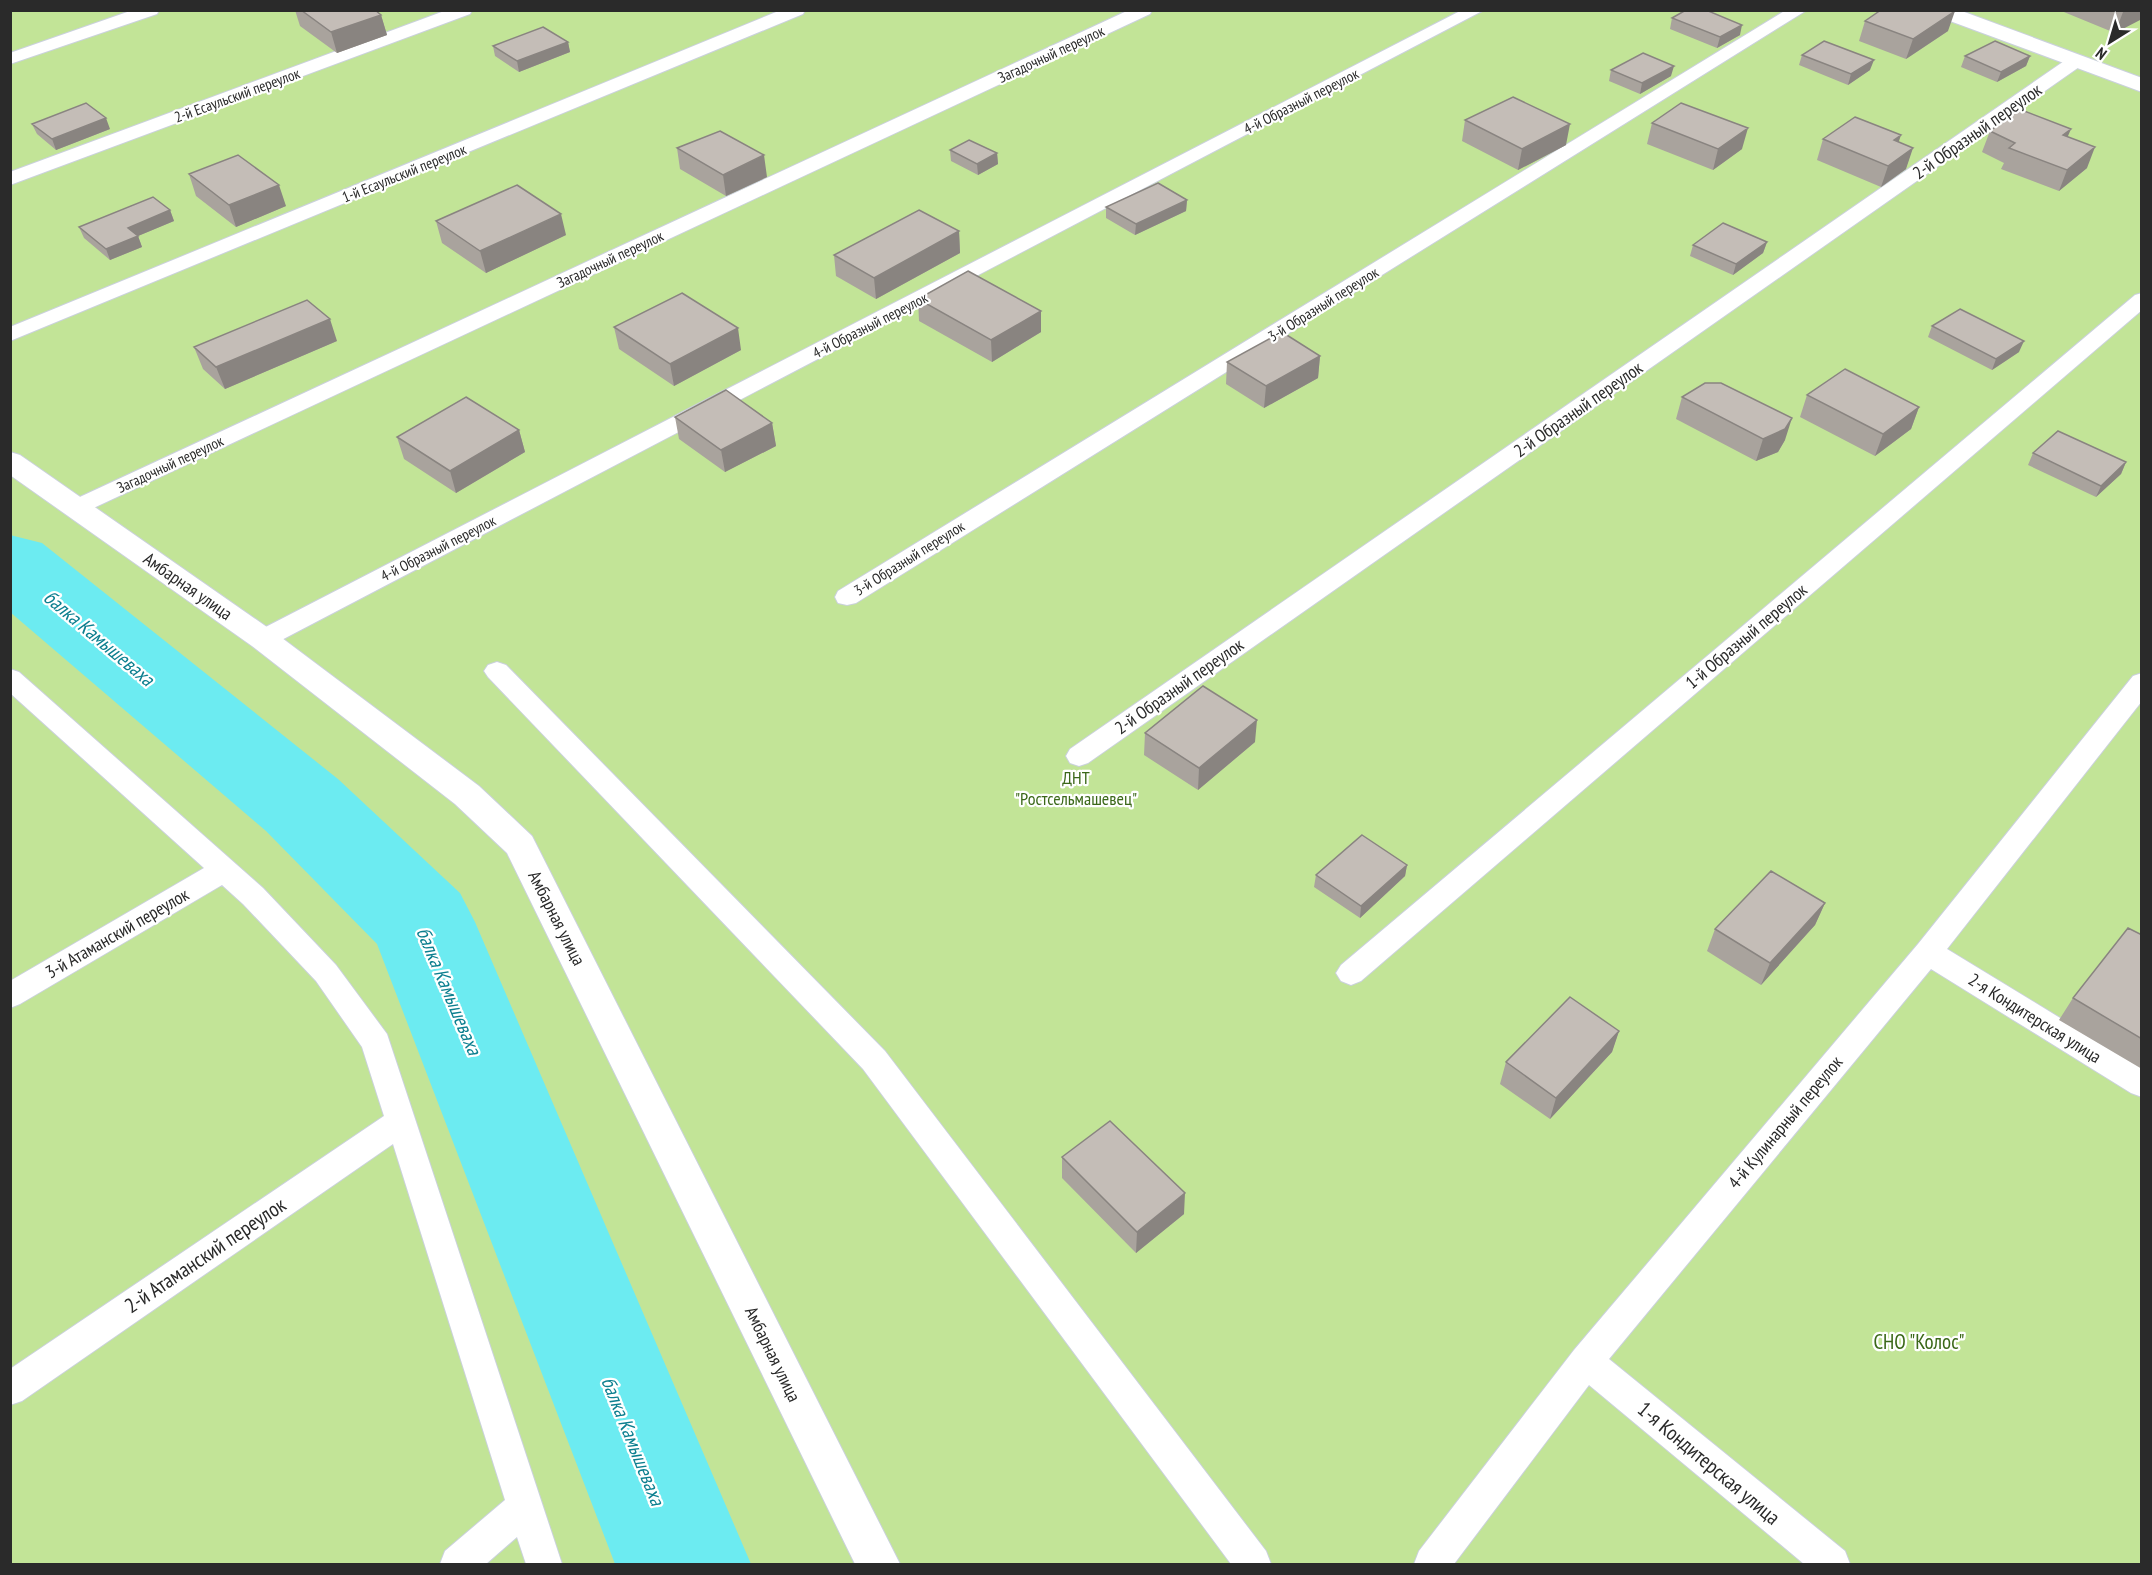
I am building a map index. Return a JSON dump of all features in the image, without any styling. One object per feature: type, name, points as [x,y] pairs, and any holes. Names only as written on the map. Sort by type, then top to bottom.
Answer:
[{"type":"street","points":[[1938,10],[2142,86]]},
{"type":"street","name":"Амбарная улица","points":[[10,461],[263,639],[467,795],[520,845],[878,1564]]},
{"type":"lane","points":[[10,59],[151,10]]},
{"type":"lane","name":"2-й Есаульский переулок","points":[[10,178],[464,10]]},
{"type":"lane","name":"1-й Есаульский переулок","points":[[10,335],[798,10]]},
{"type":"lane","name":"Загадочный переулок","points":[[77,507],[1144,10]]},
{"type":"lane","name":"4-й Образный переулок","points":[[263,639],[1476,10]]},
{"type":"lane","name":"3-й Образный переулок","points":[[847,597],[1799,10]]},
{"type":"lane","name":"2-й Образный переулок","points":[[1079,756],[2076,61]]},
{"type":"lane","name":"1-й Образный переулок","points":[[1351,973],[2142,299]]},
{"type":"lane","points":[[497,671],[874,1060],[1253,1564]]},
{"type":"lane","points":[[12,680],[253,896],[326,973],[376,1043],[544,1564]]},
{"type":"lane","name":"4-й Кулинарный переулок","points":[[1432,1564],[1586,1361],[1928,952],[2142,682]]},
{"type":"lane","name":"3-й Атаманский переулок","points":[[10,996],[224,870]]},
{"type":"lane","name":"2-я Кондитерская улица","points":[[1928,952],[2142,1084]]},
{"type":"lane","name":"2-й Атаманский переулок","points":[[10,1389],[400,1122]]},
{"type":"lane","name":"1-я Кондитерская улица","points":[[1586,1361],[1832,1564]]},
{"type":"lane","points":[[458,1564],[525,1507]]},
{"type":"green space","name":"ДНТ \"Ростсельмашевец\"","points":[[11,11],[2141,11],[2141,1564],[11,1564]]},
{"type":"building","points":[[301,10],[375,10],[381,15],[331,32]]},
{"type":"building","points":[[1686,10],[1706,10],[1742,25],[1720,37],[1672,18]]},
{"type":"building","points":[[1881,10],[1955,11],[1913,39],[1865,21]]},
{"type":"building","points":[[543,27],[568,42],[517,61],[493,46]]},
{"type":"building","points":[[1824,41],[1874,60],[1851,74],[1802,55]]},
{"type":"building","points":[[1995,41],[2030,56],[2001,72],[1965,56]]},
{"type":"building","points":[[1643,53],[1674,66],[1642,83],[1611,70]]},
{"type":"building","points":[[1513,97],[1570,124],[1522,149],[1465,120]]},
{"type":"building","points":[[86,103],[106,118],[52,139],[32,124]]},
{"type":"building","points":[[1681,103],[1748,128],[1718,149],[1652,123]]},
{"type":"building","points":[[2019,109],[2071,129],[2063,135],[2095,147],[2067,170],[2009,148],[2015,143],[1990,131]]},
{"type":"building","points":[[1855,117],[1901,135],[1894,140],[1913,148],[1888,166],[1823,139]]},
{"type":"building","points":[[720,131],[764,155],[723,175],[677,148]]},
{"type":"building","points":[[969,140],[997,153],[977,164],[950,150]]},
{"type":"building","points":[[238,155],[279,185],[229,205],[189,174]]},
{"type":"building","points":[[1158,183],[1187,200],[1136,224],[1106,207]]},
{"type":"building","points":[[517,185],[561,214],[480,251],[436,221]]},
{"type":"building","points":[[153,197],[170,210],[128,228],[138,236],[106,249],[79,227]]},
{"type":"building","points":[[919,210],[959,231],[874,278],[834,255]]},
{"type":"building","points":[[1723,223],[1767,242],[1736,264],[1693,245]]},
{"type":"building","points":[[968,271],[1041,311],[991,340],[918,299]]},
{"type":"building","points":[[682,293],[738,328],[670,364],[614,327]]},
{"type":"building","points":[[307,300],[330,319],[216,367],[194,347]]},
{"type":"building","points":[[1960,309],[2024,341],[1996,359],[1932,326]]},
{"type":"building","points":[[1282,332],[1320,356],[1266,386],[1227,362]]},
{"type":"building","points":[[1845,369],[1919,407],[1883,434],[1807,395]]},
{"type":"building","points":[[1705,383],[1721,383],[1792,418],[1785,429],[1763,439],[1682,397]]},
{"type":"building","points":[[726,390],[772,423],[721,450],[675,417]]},
{"type":"building","points":[[466,397],[519,430],[450,471],[397,437]]},
{"type":"building","points":[[2058,431],[2126,462],[2101,486],[2033,453]]},
{"type":"building","points":[[1203,686],[1257,720],[1199,768],[1145,733]]},
{"type":"building","points":[[1362,835],[1407,865],[1361,906],[1316,875]]},
{"type":"building","points":[[1771,871],[1825,903],[1770,963],[1715,929]]},
{"type":"building","points":[[2128,928],[2142,935],[2142,1039],[2073,998]]},
{"type":"building","points":[[1570,997],[1619,1031],[1556,1098],[1506,1062]]},
{"type":"building","points":[[1110,1121],[1185,1193],[1137,1232],[1062,1157]]},
{"type":"waterway","name":"балка Камышеваха","points":[[10,564],[302,805],[422,922],[683,1564]]},
{"type":"park label","name":"СНО \"Колос\"","points":[[1919,1341]]}]
